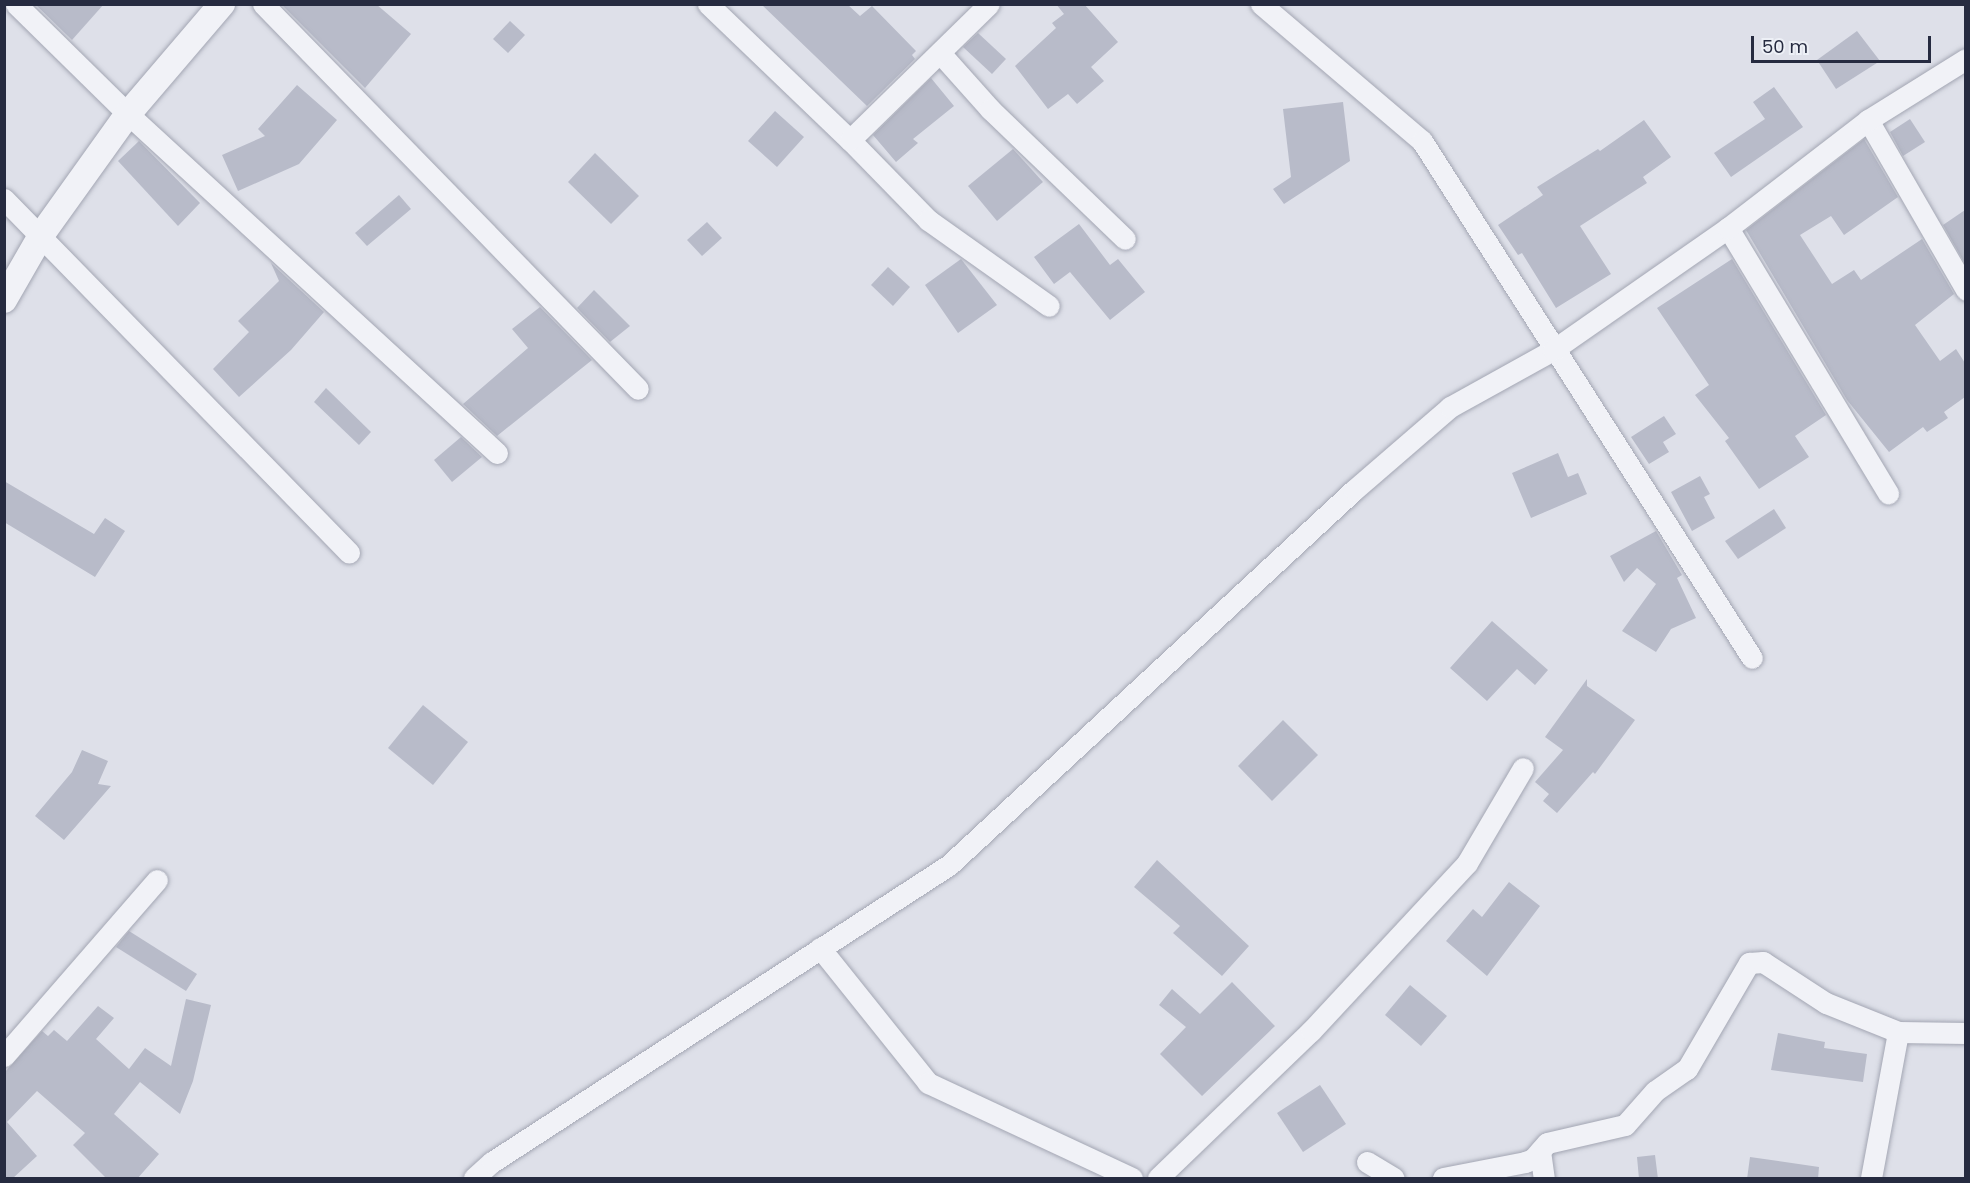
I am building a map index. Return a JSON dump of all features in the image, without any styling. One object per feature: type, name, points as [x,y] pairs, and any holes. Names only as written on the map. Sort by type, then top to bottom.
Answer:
[{"type":"street","points":[[16,4],[128,114],[497,453]]},
{"type":"street","points":[[4,300],[42,234],[128,114],[222,4]]},
{"type":"street","points":[[263,4],[639,389]]},
{"type":"street","points":[[708,4],[850,140],[928,220],[1049,306]]},
{"type":"street","points":[[850,140],[941,54],[989,4]]},
{"type":"street","points":[[1261,4],[1422,141],[1553,351],[1752,658]]},
{"type":"street","points":[[941,54],[990,109],[1125,239]]},
{"type":"street","points":[[474,1179],[492,1162],[949,865],[1354,490],[1450,406],[1553,351],[1728,228],[1868,120],[1965,59]]},
{"type":"street","points":[[1868,120],[1965,290]]},
{"type":"street","points":[[4,199],[42,234],[349,553]]},
{"type":"street","points":[[1728,228],[1888,493]]},
{"type":"street","points":[[1158,1179],[1311,1031],[1467,863],[1523,768]]},
{"type":"street","points":[[4,1056],[158,880]]},
{"type":"street","points":[[820,948],[928,1083],[1132,1179]]},
{"type":"street","points":[[1443,1179],[1525,1162],[1547,1143],[1625,1125],[1655,1092],[1687,1069],[1749,963],[1763,962],[1826,1003],[1898,1032],[1965,1033]]},
{"type":"street","points":[[1870,1179],[1898,1032]]},
{"type":"street","points":[[1540,1151],[1545,1179]]},
{"type":"street","points":[[1367,1162],[1391,1178]]},
{"type":"building","points":[[35,4],[104,4],[72,40]]},
{"type":"building","points":[[281,4],[376,4],[411,34],[365,88]]},
{"type":"building","points":[[761,4],[847,4],[860,16],[872,6],[916,51],[912,55],[915,59],[867,106]]},
{"type":"building","points":[[1056,4],[1084,4],[1118,42],[1091,67],[1104,81],[1077,104],[1068,94],[1048,109],[1015,66],[1056,28],[1052,23],[1064,14]]},
{"type":"building","points":[[510,21],[525,35],[508,53],[493,39]]},
{"type":"building","points":[[1857,31],[1880,61],[1836,89],[1817,60]]},
{"type":"building","points":[[978,33],[1006,59],[992,74],[963,47]]},
{"type":"building","points":[[931,78],[954,106],[913,139],[918,143],[896,162],[873,135]]},
{"type":"building","points":[[297,85],[337,120],[299,164],[238,191],[222,155],[265,136],[258,129]]},
{"type":"building","points":[[1774,87],[1803,127],[1731,177],[1714,153],[1765,119],[1753,102]]},
{"type":"building","points":[[1343,102],[1350,161],[1284,204],[1273,189],[1291,177],[1283,109]]},
{"type":"building","points":[[775,111],[804,137],[777,167],[748,141]]},
{"type":"building","points":[[1910,119],[1925,142],[1903,156],[1890,132]]},
{"type":"building","points":[[1644,120],[1671,157],[1643,177],[1647,183],[1580,226],[1611,274],[1556,308],[1522,253],[1518,255],[1498,225],[1543,195],[1537,187],[1598,149],[1600,151]]},
{"type":"building","points":[[1864,139],[1898,197],[1844,235],[1831,216],[1800,235],[1832,284],[1854,270],[1861,280],[1922,239],[1954,294],[1915,325],[1940,361],[1956,349],[1965,363],[1965,397],[1944,412],[1948,418],[1927,432],[1923,427],[1889,452],[1847,400],[1746,230]]},
{"type":"building","points":[[139,141],[200,203],[178,226],[118,161]]},
{"type":"building","points":[[1013,149],[1043,182],[997,221],[968,186]]},
{"type":"building","points":[[595,153],[639,196],[611,224],[568,182]]},
{"type":"building","points":[[399,195],[411,209],[367,246],[355,233]]},
{"type":"building","points":[[1965,210],[1965,264],[1943,225]]},
{"type":"building","points":[[707,222],[722,238],[702,256],[687,240]]},
{"type":"building","points":[[1079,224],[1110,265],[1118,259],[1145,292],[1110,320],[1070,272],[1054,284],[1034,257]]},
{"type":"building","points":[[961,259],[997,305],[958,333],[925,285]]},
{"type":"building","points":[[1732,259],[1826,415],[1795,436],[1809,457],[1759,489],[1725,441],[1729,438],[1695,395],[1709,385],[1657,308]]},
{"type":"building","points":[[271,263],[324,312],[291,350],[239,397],[213,369],[249,332],[238,321],[279,281]]},
{"type":"building","points":[[888,267],[910,287],[893,306],[871,285]]},
{"type":"building","points":[[594,290],[630,326],[610,342],[577,308]]},
{"type":"building","points":[[540,307],[592,360],[497,436],[463,404],[528,348],[512,329]]},
{"type":"building","points":[[326,388],[371,432],[359,445],[314,402]]},
{"type":"building","points":[[1664,416],[1676,434],[1663,442],[1669,452],[1649,464],[1631,437]]},
{"type":"building","points":[[461,437],[482,457],[452,482],[434,460]]},
{"type":"building","points":[[1558,453],[1568,477],[1578,473],[1587,494],[1531,518],[1512,473]]},
{"type":"building","points":[[1700,476],[1710,494],[1704,497],[1715,518],[1692,531],[1671,492]]},
{"type":"building","points":[[4,481],[94,534],[105,518],[125,531],[95,577],[4,522]]},
{"type":"building","points":[[1774,509],[1786,528],[1738,559],[1725,541]]},
{"type":"building","points":[[1656,531],[1682,575],[1677,578],[1696,618],[1671,629],[1656,652],[1622,631],[1656,584],[1637,568],[1624,582],[1610,556]]},
{"type":"building","points":[[1492,621],[1548,670],[1535,685],[1517,669],[1487,701],[1450,668]]},
{"type":"building","points":[[1587,679],[1587,686],[1635,720],[1595,774],[1593,772],[1557,813],[1543,801],[1549,794],[1535,782],[1563,750],[1545,737]]},
{"type":"building","points":[[423,705],[468,742],[433,785],[388,748]]},
{"type":"building","points":[[1283,720],[1318,755],[1272,801],[1238,766]]},
{"type":"building","points":[[82,750],[108,761],[98,784],[111,786],[64,840],[35,816],[72,772]]},
{"type":"building","points":[[1157,860],[1249,946],[1222,976],[1173,933],[1180,926],[1134,887]]},
{"type":"building","points":[[1509,882],[1540,906],[1487,976],[1446,941],[1473,909],[1482,917]]},
{"type":"building","points":[[129,931],[197,974],[186,991],[116,947]]},
{"type":"building","points":[[1232,982],[1275,1026],[1202,1096],[1160,1054],[1186,1027],[1159,1005],[1172,989],[1200,1014]]},
{"type":"building","points":[[1410,985],[1447,1016],[1421,1046],[1385,1015]]},
{"type":"building","points":[[186,999],[211,1005],[193,1081],[180,1114],[140,1082],[114,1114],[159,1154],[137,1179],[107,1179],[73,1145],[85,1133],[37,1091],[7,1122],[37,1156],[12,1179],[4,1179],[4,1073],[42,1031],[48,1036],[54,1030],[67,1041],[98,1006],[114,1018],[96,1039],[129,1069],[145,1048],[171,1066]]},
{"type":"building","points":[[1778,1033],[1825,1042],[1824,1048],[1867,1054],[1863,1082],[1771,1070]]},
{"type":"building","points":[[1320,1085],[1346,1124],[1303,1152],[1277,1113]]},
{"type":"building","points":[[1655,1155],[1658,1179],[1639,1179],[1637,1157]]},
{"type":"building","points":[[1750,1157],[1819,1167],[1818,1179],[1747,1179]]}]
